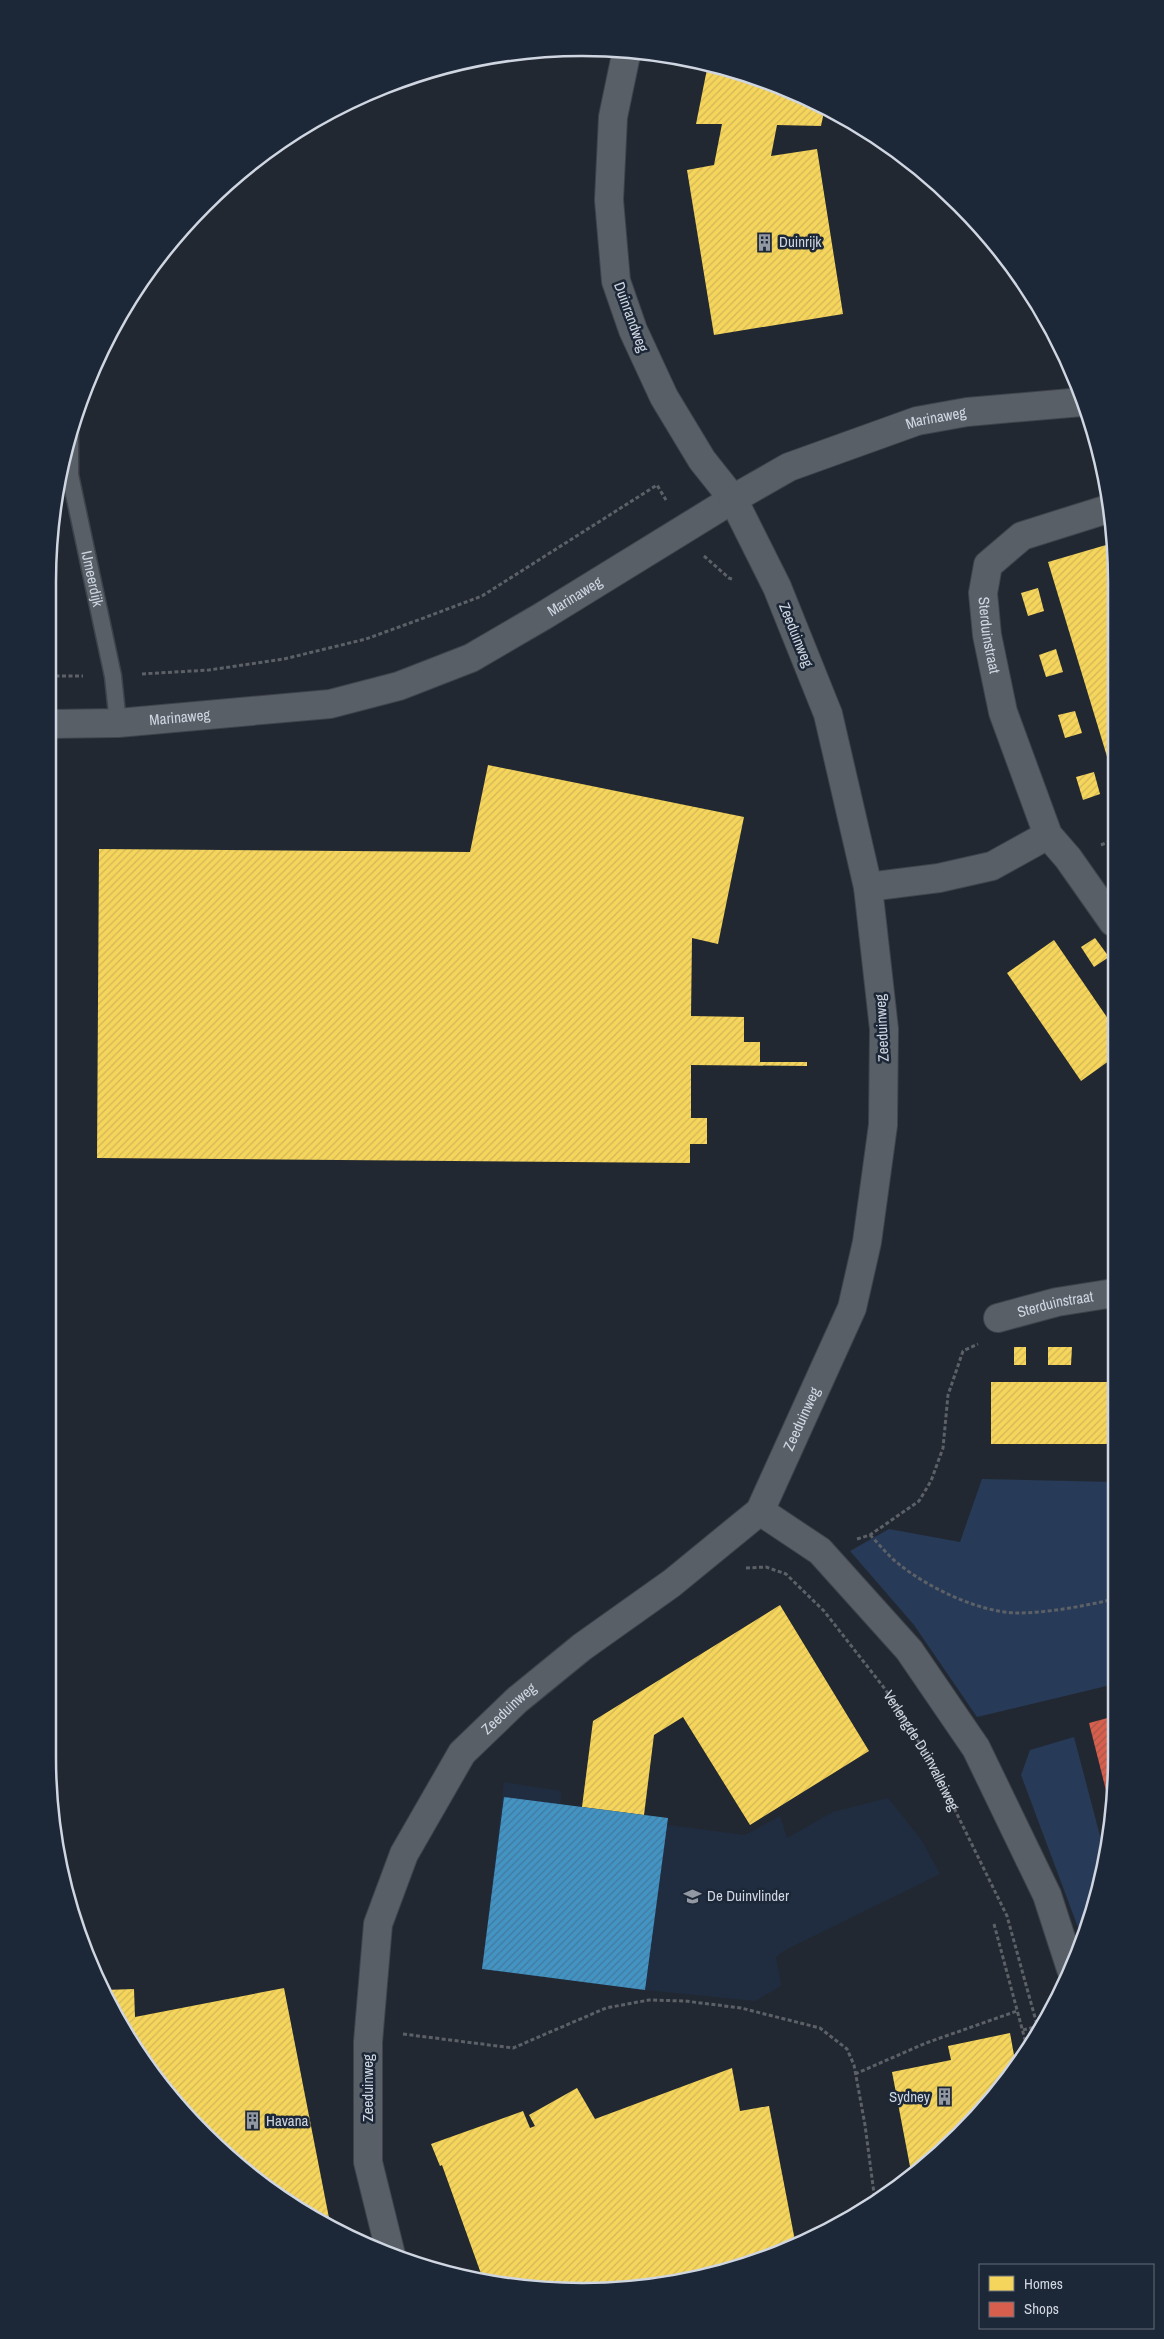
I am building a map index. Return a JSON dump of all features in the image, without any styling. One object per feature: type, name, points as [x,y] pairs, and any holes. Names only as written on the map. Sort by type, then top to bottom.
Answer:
[{"type":"street","name":"Duinrandweg","points":[[625,58],[613,117],[610,191],[616,281],[633,330],[664,397],[702,460],[733,499]]},
{"type":"street","name":"Marinaweg","points":[[56,724],[118,723],[330,704],[399,686],[471,658],[788,467],[916,421],[967,412],[1076,403]]},
{"type":"street","name":"Zeeduinweg","points":[[388,2246],[368,2162],[370,2028],[378,1924],[404,1854],[462,1753],[517,1700],[582,1647],[672,1583],[760,1511],[852,1308],[867,1242],[884,1125],[884,1029],[868,888],[828,714],[777,587],[733,499]]},
{"type":"street","name":"Sterduinstraat","points":[[1103,510],[1087,513],[1022,536],[988,564],[983,592],[987,635],[1003,712],[1048,835],[1068,858],[1108,915]]},
{"type":"street","points":[[868,888],[938,878],[992,866],[1048,835]]},
{"type":"street","name":"Sterduinstraat","points":[[998,1318],[1057,1302],[1108,1294]]},
{"type":"street","points":[[760,1511],[820,1551],[909,1650],[976,1748],[1047,1895],[1068,1959]]},
{"type":"lane","name":"IJmeerdijk","points":[[70,462],[70,475],[113,676],[118,723]]},
{"type":"path","points":[[56,676],[113,676],[228,667],[284,659],[366,639],[482,596],[657,485],[683,531],[697,550],[729,578],[749,584],[777,587]]},
{"type":"path","points":[[820,1551],[870,1535],[919,1501],[927,1488],[943,1448],[948,1395],[963,1351],[989,1340],[998,1318]]},
{"type":"path","points":[[870,1535],[899,1565],[939,1590],[981,1607],[1015,1613],[1080,1607],[1108,1601]]},
{"type":"path","name":"Verlengde Duinvalleiweg","points":[[708,1553],[724,1562],[747,1568],[766,1568],[786,1574],[824,1610],[884,1689],[930,1761],[1006,1916],[1036,2021]]},
{"type":"path","points":[[994,1924],[1025,2040]]},
{"type":"path","points":[[370,2028],[441,2040],[512,2048],[606,2008],[649,2000],[685,2001],[741,2008],[820,2028],[847,2049],[855,2074],[866,2125],[874,2194]]},
{"type":"path","points":[[855,2074],[926,2043],[1017,2011]]},
{"type":"path","points":[[1022,2030],[1032,2027]]},
{"type":"shaded area","points":[[982,1479],[1108,1482],[1108,1686],[977,1717],[914,1625],[850,1551],[889,1529],[960,1542]]},
{"type":"shaded area","points":[[1074,1737],[1101,1840],[1090,1893],[1079,1929],[1021,1775],[1030,1750]]},
{"type":"shaded area","name":"De Duinvlinder","points":[[504,1782],[561,1791],[560,1811],[745,1835],[780,1816],[787,1838],[833,1812],[888,1798],[922,1841],[940,1874],[785,1950],[776,1957],[781,1986],[755,2001],[645,1990],[482,1969]]},
{"type":"building: Homes","name":"Duinrijk","points":[[707,71],[751,84],[823,115],[821,126],[777,125],[771,156],[817,149],[843,314],[714,335],[687,170],[714,165],[722,124],[696,124]]},
{"type":"building: Homes","points":[[1106,545],[1108,582],[1108,760],[1048,562]]},
{"type":"building: Homes","points":[[1038,588],[1044,611],[1028,616],[1021,593]]},
{"type":"building: Homes","points":[[1056,649],[1063,672],[1046,677],[1039,655]]},
{"type":"building: Homes","points":[[1075,711],[1082,733],[1065,738],[1058,715]]},
{"type":"building: Homes","points":[[488,765],[744,817],[718,944],[692,938],[691,1016],[744,1017],[744,1042],[760,1042],[760,1062],[807,1062],[807,1066],[691,1065],[691,1118],[707,1118],[707,1144],[690,1144],[690,1163],[97,1158],[99,849],[470,852]]},
{"type":"building: Homes","points":[[1094,772],[1100,794],[1083,800],[1076,777]]},
{"type":"building: Homes","points":[[1095,938],[1108,958],[1094,967],[1081,947]]},
{"type":"building: Homes","points":[[1054,940],[1108,1019],[1108,1062],[1081,1081],[1007,973]]},
{"type":"building: Homes","points":[[1014,1347],[1026,1347],[1026,1365],[1014,1365]]},
{"type":"building: Homes","points":[[1048,1347],[1072,1347],[1071,1365],[1048,1365]]},
{"type":"building: Homes","points":[[991,1382],[1108,1382],[1108,1444],[991,1444]]},
{"type":"building: Homes","points":[[780,1605],[869,1751],[750,1825],[683,1717],[654,1735],[644,1815],[582,1807],[593,1721]]},
{"type":"building: Homes","name":"Havana","points":[[284,1988],[329,2218],[262,2174],[210,2129],[165,2077],[145,2049],[110,1990],[134,1989],[135,2017]]},
{"type":"building: Homes","name":"Sydney","points":[[1010,2033],[1014,2056],[977,2104],[954,2129],[910,2167],[892,2072],[951,2060],[948,2046]]},
{"type":"building: Homes","points":[[732,2068],[740,2111],[769,2106],[794,2238],[751,2255],[718,2265],[685,2273],[616,2282],[548,2282],[481,2273],[442,2165],[440,2166],[431,2144],[523,2111],[530,2128],[535,2126],[529,2115],[577,2088],[595,2119]]},
{"type":"building: Shops","points":[[1108,1718],[1107,1793],[1089,1723]]},
{"type":"building: Schools","points":[[504,1797],[668,1818],[645,1990],[482,1969]]},
{"type":"place","name":"Duinrijk","points":[[765,242]]},
{"type":"place","name":"De Duinvlinder","points":[[693,1896]]},
{"type":"place","name":"Sydney","points":[[944,2097]]},
{"type":"place","name":"Havana","points":[[252,2121]]}]
